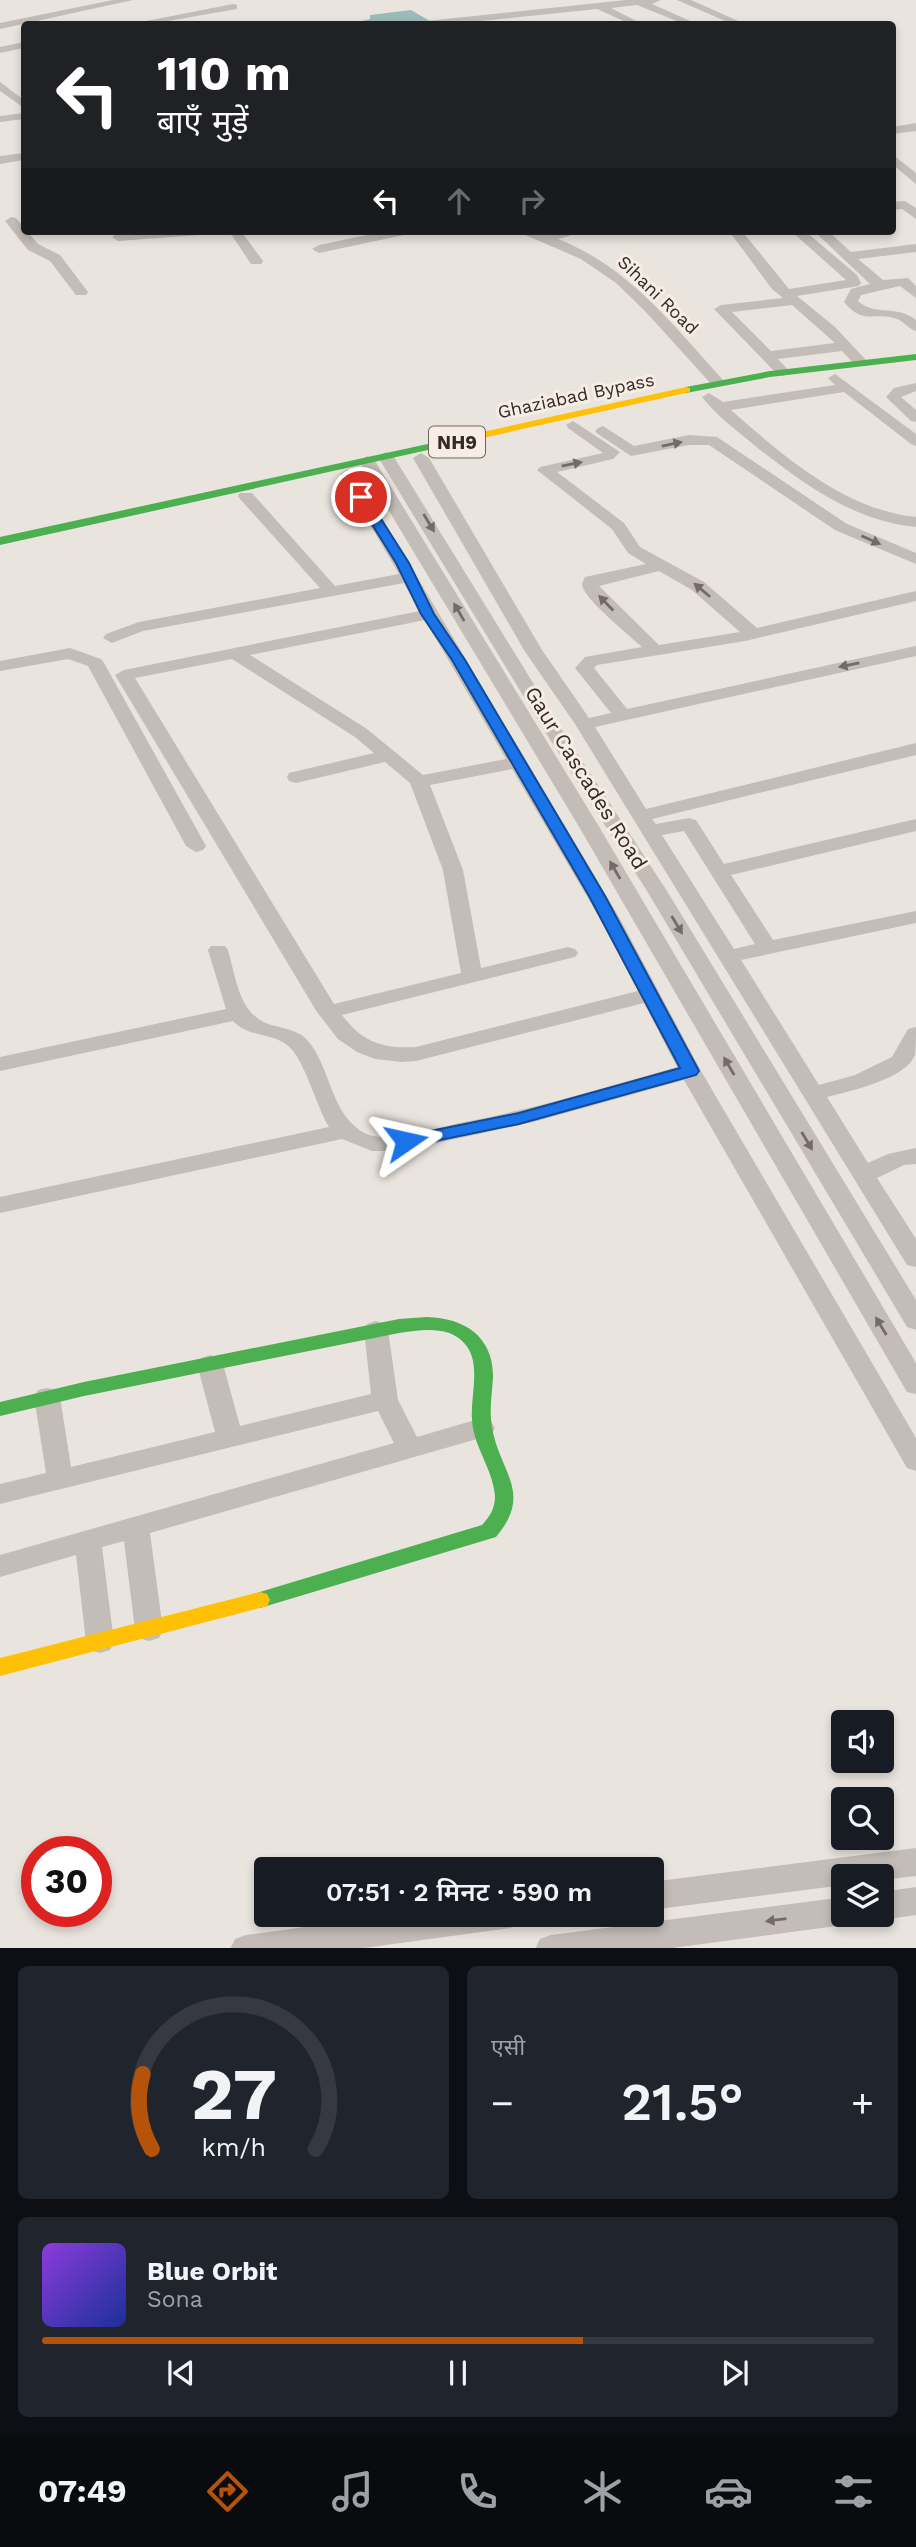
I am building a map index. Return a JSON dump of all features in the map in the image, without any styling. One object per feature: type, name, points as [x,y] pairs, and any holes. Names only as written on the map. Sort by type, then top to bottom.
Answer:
[{"type":"main road","name":"Ghaziabad Bypass","points":[[0,550],[348,474],[380,463],[421,458],[716,396],[782,372],[916,357]]},
{"type":"main road","name":"Ghaziabad Bypass","points":[[0,541],[716,396],[840,383],[916,371]]},
{"type":"main road","points":[[0,1409],[376,1330],[411,1325],[449,1325],[469,1335],[481,1352],[484,1377],[480,1402],[482,1428],[506,1497],[502,1518],[489,1531],[250,1603],[0,1667]]},
{"type":"street","points":[[0,15],[71,0]]},
{"type":"street","points":[[82,0],[128,21]]},
{"type":"street","points":[[24,21],[128,0]]},
{"type":"street","points":[[457,21],[656,0]]},
{"type":"street","points":[[682,0],[733,21]]},
{"type":"street","points":[[637,1],[685,21]]},
{"type":"street","points":[[151,21],[233,7]]},
{"type":"street","points":[[601,7],[631,21]]},
{"type":"street","points":[[0,26],[21,22]]},
{"type":"street","points":[[0,35],[13,45]]},
{"type":"street","points":[[0,50],[13,45]]},
{"type":"street","points":[[0,85],[21,102]]},
{"type":"street","points":[[12,94],[21,93]]},
{"type":"street","points":[[0,119],[21,116]]},
{"type":"street","points":[[896,130],[916,127]]},
{"type":"street","points":[[0,160],[21,157]]},
{"type":"street","points":[[896,161],[915,178]]},
{"type":"street","points":[[896,206],[905,205],[916,215]]},
{"type":"street","points":[[25,235],[33,247],[55,258],[81,292]]},
{"type":"street","points":[[118,237],[145,235]]},
{"type":"street","points":[[238,235],[256,261]]},
{"type":"street","points":[[355,235],[363,240]]},
{"type":"street","points":[[319,250],[386,235]]},
{"type":"street","name":"Sihani Road","points":[[532,235],[588,258],[628,287],[716,396],[769,450],[863,511],[895,522],[916,522]]},
{"type":"street","points":[[543,239],[562,235]]},
{"type":"street","points":[[739,235],[790,298],[861,363]]},
{"type":"street","points":[[782,372],[721,309],[790,298],[854,283],[852,278],[802,235]]},
{"type":"street","points":[[824,235],[880,285]]},
{"type":"street","points":[[847,256],[916,248]]},
{"type":"street","points":[[916,294],[909,281],[858,290],[851,302],[864,315],[901,315],[916,327]]},
{"type":"street","points":[[767,356],[845,346]]},
{"type":"street","points":[[840,383],[916,442]]},
{"type":"street","points":[[916,387],[899,391],[893,397],[916,418]]},
{"type":"street","points":[[581,423],[631,451]]},
{"type":"street","points":[[581,423],[612,453],[610,454]]},
{"type":"street","points":[[753,634],[698,586],[634,550],[618,526],[545,470],[610,454],[689,440],[712,440],[841,527],[916,559]]},
{"type":"street","points":[[421,458],[533,650],[584,724],[916,1259]]},
{"type":"street","name":"Gaur Cascades Road","points":[[380,463],[509,654],[553,730],[657,891],[916,1321]]},
{"type":"street","name":"Gaur Cascades Road","points":[[380,463],[485,657],[639,912],[916,1385]]},
{"type":"street","points":[[348,474],[428,614],[519,762],[609,917],[690,1071],[916,1461]]},
{"type":"street","points":[[246,496],[331,591]]},
{"type":"street","points":[[655,650],[603,601],[591,587],[591,581],[663,565]]},
{"type":"street","points":[[112,638],[139,626],[409,577]]},
{"type":"street","points":[[622,715],[584,668],[591,661],[753,634],[916,596]]},
{"type":"street","points":[[428,614],[124,675],[328,1012],[344,1034],[359,1045],[394,1056],[416,1054],[649,995]]},
{"type":"street","points":[[509,654],[533,650]]},
{"type":"street","points":[[584,724],[916,650]]},
{"type":"street","points":[[0,666],[70,653],[94,663],[196,846]]},
{"type":"street","points":[[235,653],[361,733],[419,781],[453,870],[472,976]]},
{"type":"street","points":[[458,660],[485,657]]},
{"type":"street","points":[[645,823],[916,749]]},
{"type":"street","points":[[296,777],[388,756]]},
{"type":"street","points":[[419,781],[519,762]]},
{"type":"street","points":[[645,823],[689,824],[767,947]]},
{"type":"street","points":[[717,872],[916,825]]},
{"type":"street","points":[[657,891],[685,886]]},
{"type":"street","points":[[609,917],[639,912]]},
{"type":"street","points":[[728,956],[916,917]]},
{"type":"street","points":[[218,950],[238,1013],[244,1022],[254,1028],[285,1035],[297,1041],[309,1058],[332,1116],[346,1131],[361,1141],[378,1144],[406,1141],[519,1118],[690,1071]]},
{"type":"street","points":[[328,1012],[568,953]]},
{"type":"street","points":[[0,1064],[238,1013]]},
{"type":"street","points":[[812,1094],[863,1080],[900,1062],[916,1034]]},
{"type":"street","points":[[752,1106],[783,1100]]},
{"type":"street","points":[[0,1205],[346,1131]]},
{"type":"street","points":[[864,1175],[913,1151]]},
{"type":"street","points":[[817,1289],[855,1281]]},
{"type":"street","points":[[376,1330],[385,1400],[410,1448]]},
{"type":"street","points":[[210,1364],[230,1438]]},
{"type":"street","points":[[47,1397],[60,1479]]},
{"type":"street","points":[[0,1494],[385,1400]]},
{"type":"street","points":[[0,1566],[482,1428]]},
{"type":"street","points":[[136,1527],[149,1630]]},
{"type":"street","points":[[88,1541],[100,1642]]},
{"type":"street","points":[[664,1894],[916,1862]]},
{"type":"street","points":[[894,1905],[916,1902]]},
{"type":"street","points":[[551,1948],[831,1913]]},
{"type":"street","points":[[246,1948],[409,1927]]},
{"type":"water","points":[[411,10],[430,21],[362,21],[370,19],[370,15]]},
{"type":"traffic: fast","points":[[686,390],[770,374],[916,357]]},
{"type":"traffic: fast","points":[[0,541],[469,438]]},
{"type":"traffic: fast","points":[[0,1409],[84,1389],[399,1326],[446,1325],[471,1338],[482,1358],[482,1426],[504,1489],[504,1508],[495,1524],[489,1531],[260,1600]]},
{"type":"traffic: slow","points":[[469,438],[686,390]]},
{"type":"traffic: slow","points":[[0,1667],[260,1600]]},
{"type":"route","points":[[361,497],[597,896],[690,1071],[519,1118],[406,1141]]}]
